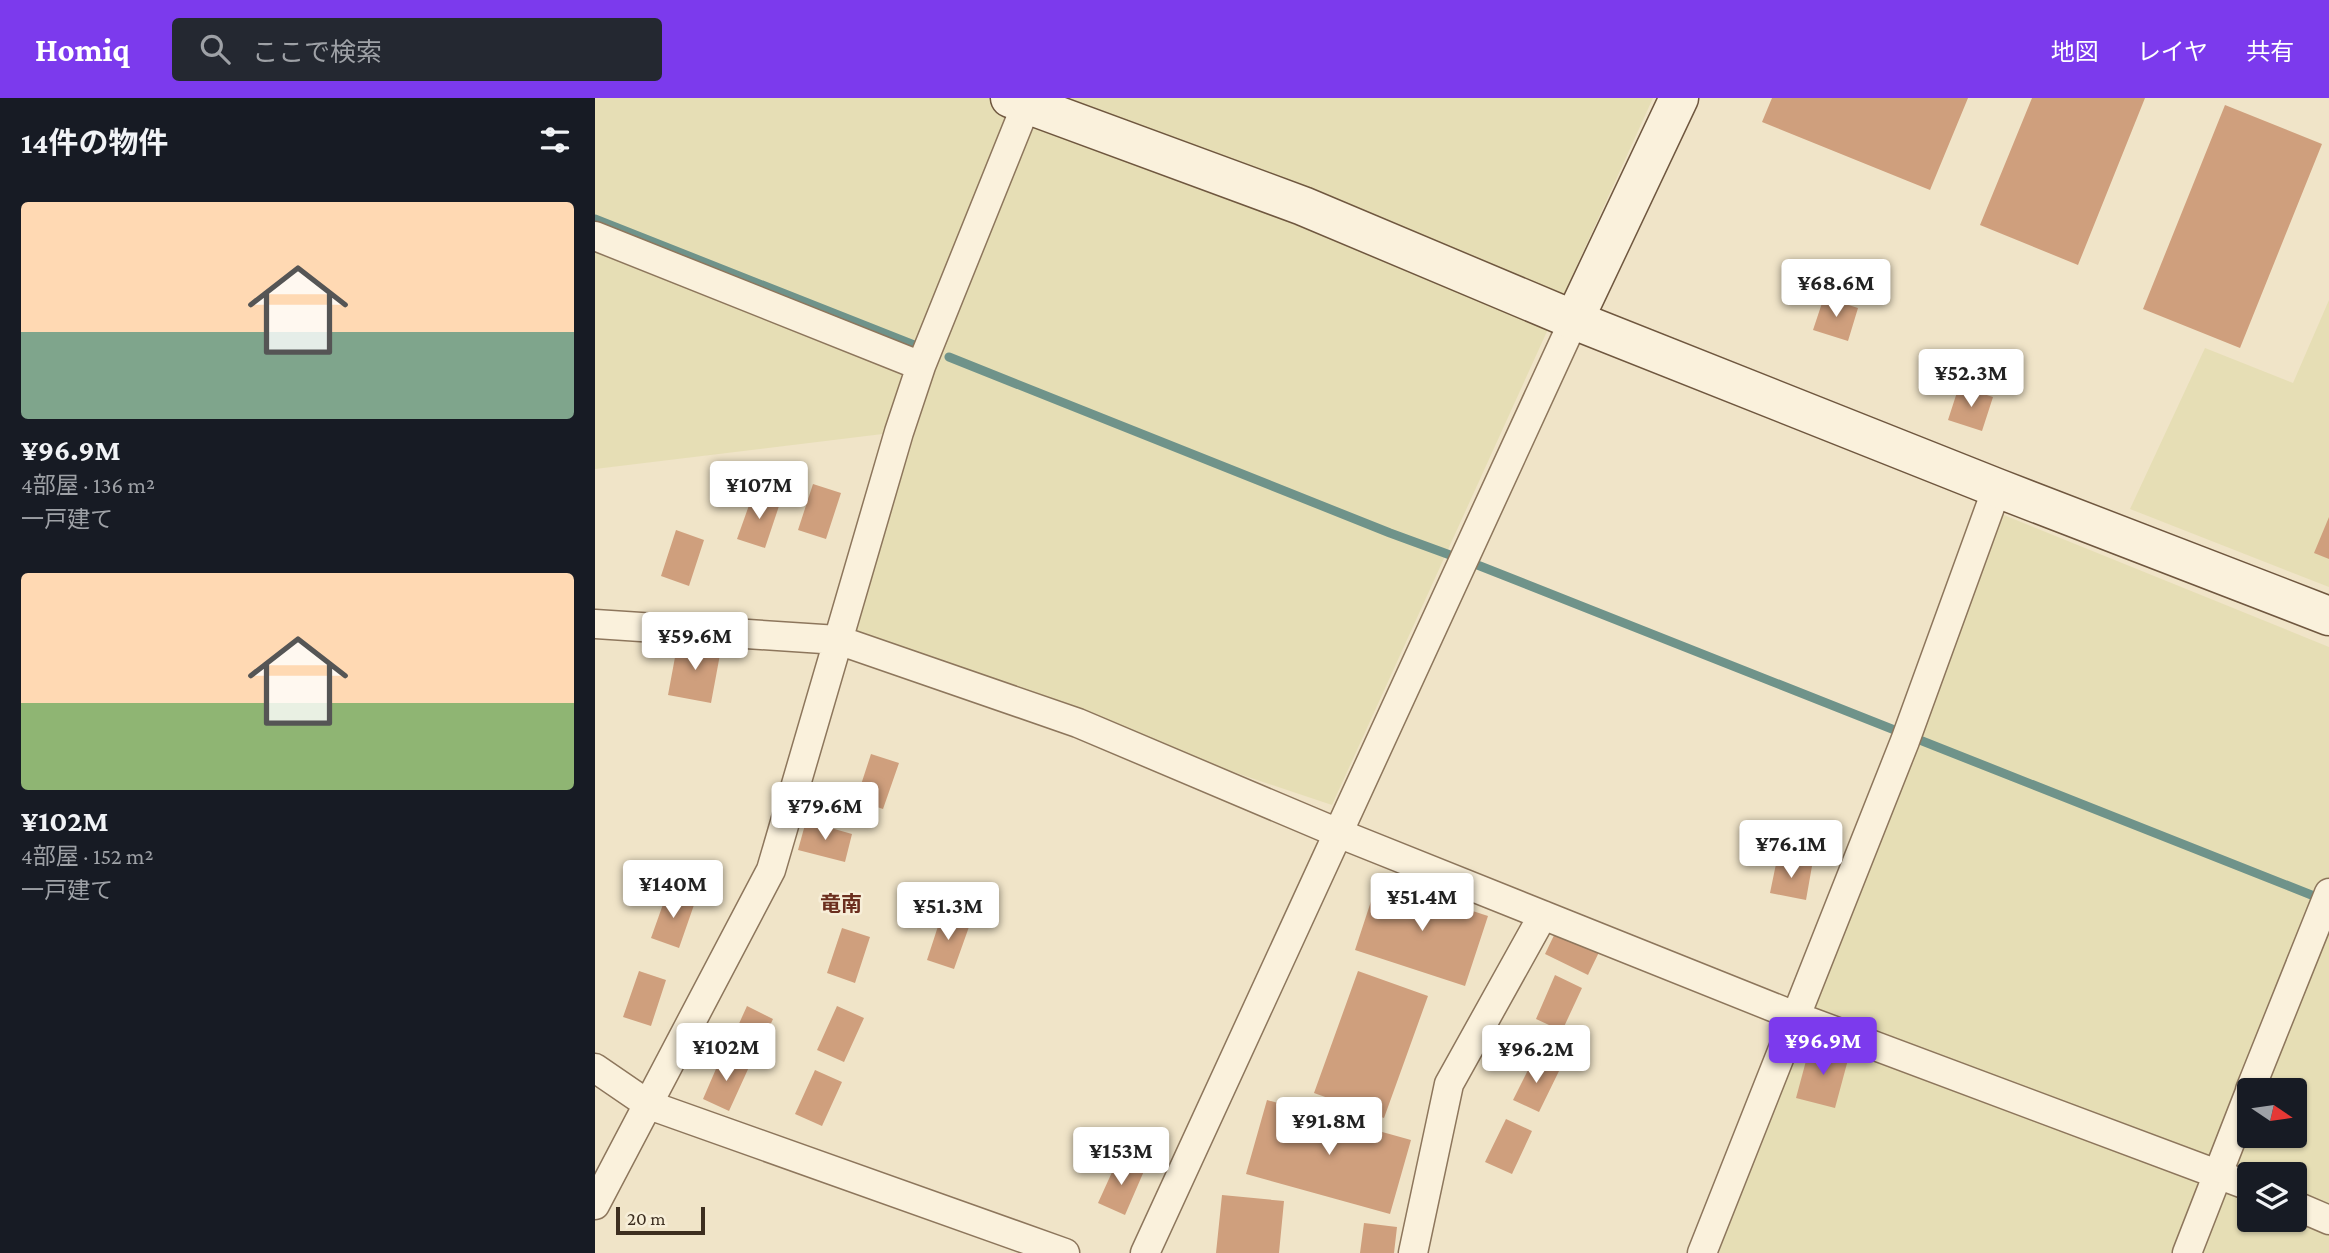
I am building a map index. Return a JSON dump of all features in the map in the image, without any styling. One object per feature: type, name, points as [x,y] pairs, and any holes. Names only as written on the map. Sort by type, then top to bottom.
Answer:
[{"type":"street","points":[[1145,1253],[1574,320],[1679,98]]},
{"type":"street","points":[[595,1205],[772,870],[899,432],[921,366],[1022,100],[1303,206],[1574,320],[2329,616]]},
{"type":"street","points":[[595,236],[921,366]]},
{"type":"street","points":[[1702,1253],[1908,733],[1997,488]]},
{"type":"street","points":[[595,624],[838,640],[1078,723],[1338,833],[1795,1016],[2237,1181]]},
{"type":"street","points":[[2255,1078],[2326,902]]},
{"type":"street","points":[[1413,1253],[1449,1084],[1543,915]]},
{"type":"street","points":[[595,1068],[649,1105],[1065,1253]]},
{"type":"street","points":[[2187,1253],[2237,1122]]},
{"type":"street","points":[[2307,1211],[2329,1220]]},
{"type":"shaded area","points":[[595,98],[1653,98],[1332,805],[838,640],[899,432],[595,469]]},
{"type":"shaded area","points":[[2329,300],[2329,587],[2130,509],[2205,348],[2293,383]]},
{"type":"shaded area","points":[[1989,509],[2329,647],[2329,1253],[1719,1253],[1795,1016]]},
{"type":"building","points":[[1772,98],[1968,98],[1930,190],[1762,122]]},
{"type":"building","points":[[2032,98],[2145,98],[2078,265],[1980,225]]},
{"type":"building","points":[[2225,105],[2322,144],[2240,348],[2143,309]]},
{"type":"building","points":[[1824,297],[1858,308],[1848,341],[1813,330]]},
{"type":"building","points":[[1959,386],[1993,397],[1982,431],[1948,420]]},
{"type":"building","points":[[813,484],[841,493],[826,539],[798,530]]},
{"type":"building","points":[[753,494],[780,503],[765,548],[737,539]]},
{"type":"building","points":[[2329,517],[2329,559],[2314,553]]},
{"type":"building","points":[[676,530],[704,540],[689,586],[661,576]]},
{"type":"building","points":[[678,641],[721,649],[711,703],[668,695]]},
{"type":"building","points":[[871,754],[899,763],[883,809],[856,800]]},
{"type":"building","points":[[806,821],[852,834],[845,862],[798,850]]},
{"type":"building","points":[[1777,859],[1812,866],[1806,900],[1770,893]]},
{"type":"building","points":[[1378,880],[1488,916],[1465,986],[1355,950]]},
{"type":"building","points":[[667,893],[695,902],[679,948],[651,938]]},
{"type":"building","points":[[942,914],[970,924],[954,969],[927,960]]},
{"type":"building","points":[[1558,927],[1601,948],[1588,975],[1545,954]]},
{"type":"building","points":[[842,928],[870,937],[855,983],[827,973]]},
{"type":"building","points":[[639,971],[666,980],[651,1026],[623,1017]]},
{"type":"building","points":[[1358,971],[1428,996],[1384,1118],[1314,1093]]},
{"type":"building","points":[[1555,975],[1582,988],[1562,1031],[1536,1019]]},
{"type":"building","points":[[747,1006],[773,1019],[753,1062],[727,1050]]},
{"type":"building","points":[[837,1006],[864,1018],[844,1062],[817,1050]]},
{"type":"building","points":[[1810,1046],[1849,1056],[1835,1108],[1796,1098]]},
{"type":"building","points":[[722,1055],[749,1067],[729,1111],[703,1099]]},
{"type":"building","points":[[1534,1058],[1559,1071],[1539,1112],[1513,1100]]},
{"type":"building","points":[[815,1070],[842,1082],[822,1126],[795,1114]]},
{"type":"building","points":[[1267,1100],[1411,1140],[1390,1214],[1246,1174]]},
{"type":"building","points":[[1506,1119],[1532,1131],[1512,1174],[1485,1162]]},
{"type":"building","points":[[1118,1159],[1144,1171],[1125,1215],[1098,1203]]},
{"type":"building","points":[[1222,1195],[1284,1201],[1279,1253],[1216,1253]]},
{"type":"building","points":[[1364,1223],[1397,1227],[1394,1253],[1360,1253]]},
{"type":"waterway","points":[[595,219],[914,345]]},
{"type":"waterway","points":[[949,357],[2324,900]]},
{"type":"district","name":"竜南","points":[[841,904]]}]
